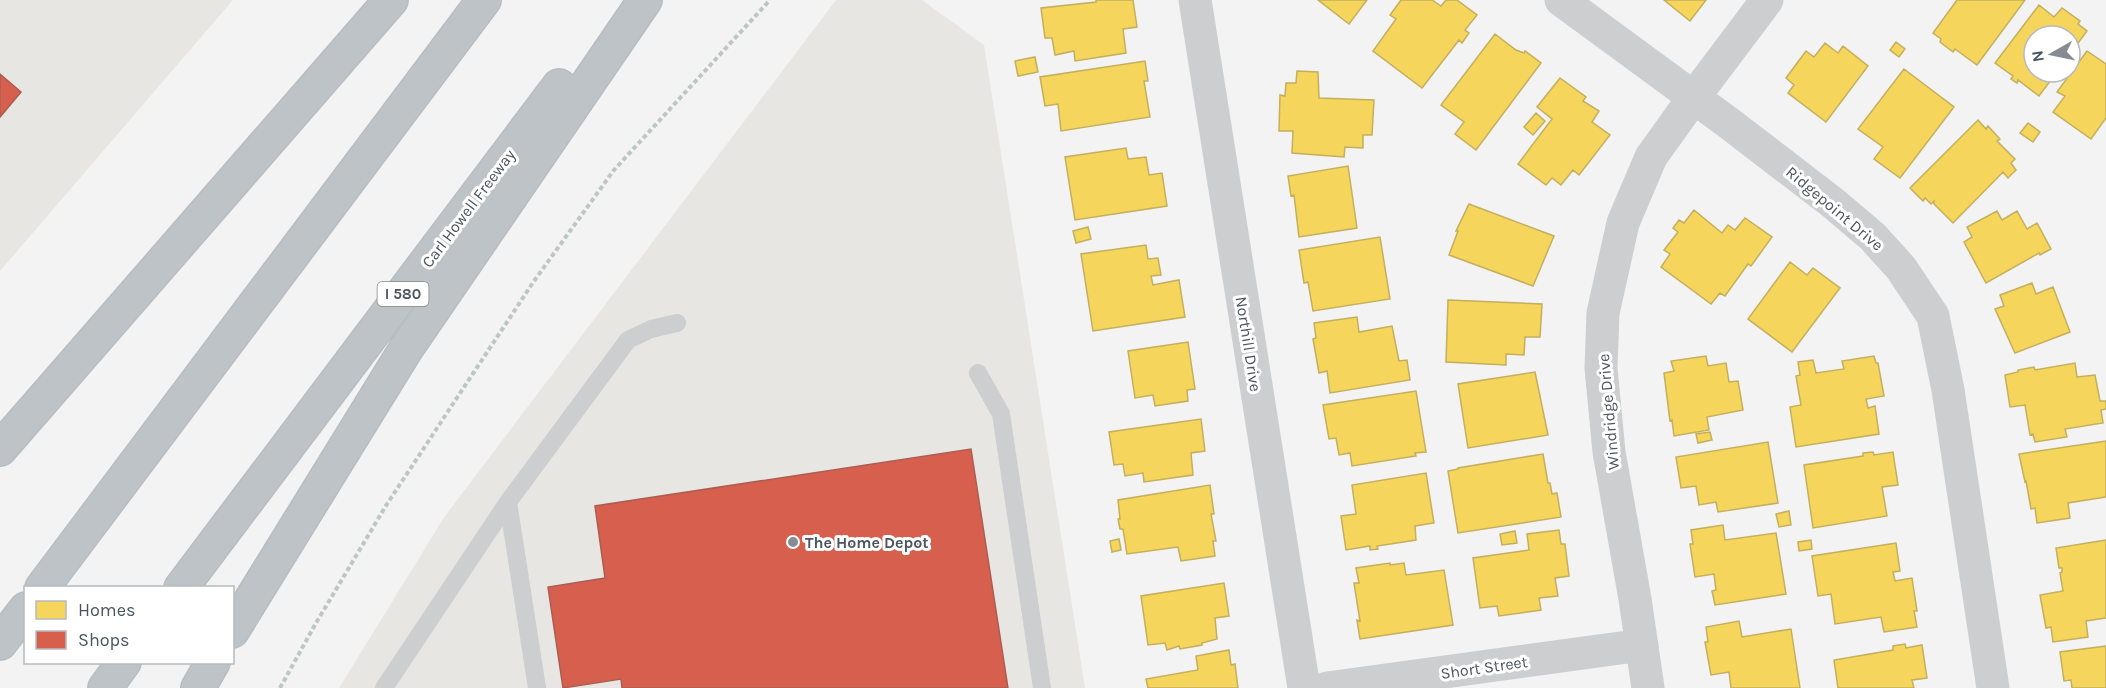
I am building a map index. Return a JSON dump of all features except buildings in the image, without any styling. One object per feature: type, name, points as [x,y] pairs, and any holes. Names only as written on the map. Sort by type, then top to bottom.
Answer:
[{"type":"highway","points":[[0,449],[391,0]]},
{"type":"highway","points":[[44,586],[484,0]]},
{"type":"highway","name":"Carl Howell Freeway","points":[[182,586],[624,0]]},
{"type":"highway","points":[[234,628],[405,349],[645,0]]},
{"type":"highway","points":[[0,643],[24,612]]},
{"type":"highway","points":[[105,688],[123,664]]},
{"type":"highway","points":[[198,688],[212,664]]},
{"type":"street","name":"Northill Drive","points":[[1195,0],[1304,688]]},
{"type":"street","name":"Ridgepoint Drive","points":[[1561,0],[1694,97],[1833,203],[1873,237],[1900,268],[1933,316],[1948,390],[1993,688]]},
{"type":"street","name":"Windridge Drive","points":[[1648,688],[1609,452],[1601,368],[1603,313],[1623,223],[1651,157],[1767,0]]},
{"type":"street","name":"Short Street","points":[[1327,688],[1642,645]]},
{"type":"lane","points":[[384,688],[508,502],[628,340],[651,329],[677,323]]},
{"type":"lane","points":[[978,373],[1001,414],[1042,688]]},
{"type":"lane","points":[[508,502],[537,688]]},
{"type":"path","points":[[280,688],[387,504],[534,281],[614,170],[770,0]]},
{"type":"shaded area","points":[[0,0],[233,0],[0,271]]},
{"type":"shaded area","points":[[836,0],[922,0],[984,45],[1085,688],[339,688],[445,516]]},
{"type":"place","name":"The Home Depot","points":[[793,542]]}]
